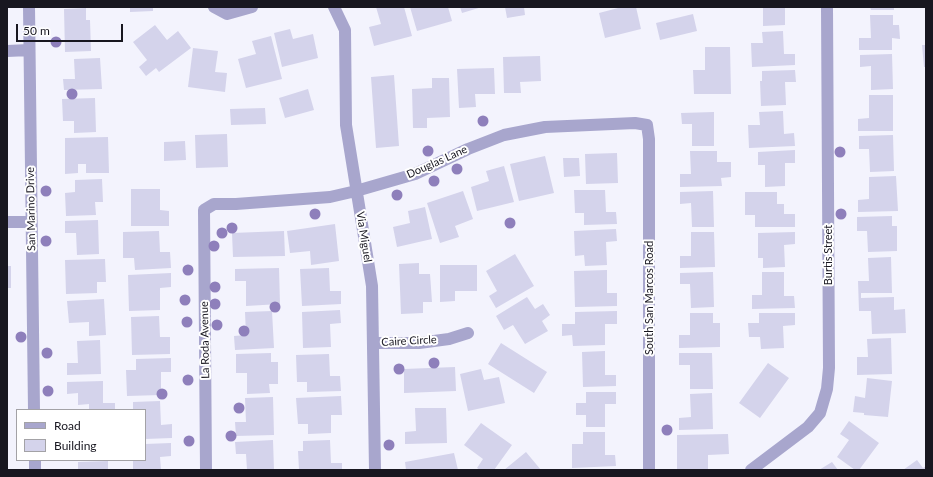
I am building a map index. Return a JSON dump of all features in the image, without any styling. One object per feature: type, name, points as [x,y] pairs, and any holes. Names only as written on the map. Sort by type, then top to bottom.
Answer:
[{"type":"street","name":"San Marino Drive","points":[[29,7],[34,409]]},
{"type":"street","points":[[214,7],[227,14],[252,7]]},
{"type":"street","name":"Via Miguel","points":[[334,7],[345,30],[346,125],[372,286],[375,470]]},
{"type":"street","name":"Burtis Street","points":[[751,470],[808,427],[820,413],[827,389],[829,368],[827,7]]},
{"type":"street","points":[[7,51],[29,50]]},
{"type":"street","name":"Douglas Lane","points":[[204,210],[214,204],[236,204],[330,197],[356,191],[415,174],[468,149],[504,135],[545,127],[635,123],[647,125]]},
{"type":"street","name":"South San Marcos Road","points":[[647,125],[649,139],[649,470]]},
{"type":"street","name":"La Roda Avenue","points":[[204,210],[206,470]]},
{"type":"street","points":[[7,222],[31,222]]},
{"type":"street","name":"Caire Circle","points":[[373,343],[419,343],[449,339],[468,333]]},
{"type":"building","points":[[130,7],[153,7],[153,11],[130,12]]},
{"type":"building","points":[[376,7],[404,7],[412,36],[374,46],[369,27],[381,24]]},
{"type":"building","points":[[410,7],[448,7],[452,21],[417,31]]},
{"type":"building","points":[[460,7],[482,7],[462,13]]},
{"type":"building","points":[[505,7],[524,7],[525,15],[507,18]]},
{"type":"building","points":[[622,7],[636,7],[641,29],[605,38],[599,13]]},
{"type":"building","points":[[763,7],[785,7],[785,25],[763,26]]},
{"type":"building","points":[[870,7],[894,7],[894,10],[871,10]]},
{"type":"building","points":[[86,8],[86,20],[90,20],[91,51],[65,52],[64,9]]},
{"type":"building","points":[[693,14],[697,31],[660,40],[656,23]]},
{"type":"building","points":[[870,15],[893,15],[893,25],[899,25],[900,39],[892,38],[892,50],[859,50],[859,38],[871,38]]},
{"type":"building","points":[[155,25],[167,40],[178,31],[191,48],[159,72],[156,68],[146,76],[139,67],[147,60],[133,42]]},
{"type":"building","points":[[290,29],[293,39],[313,34],[318,58],[282,67],[274,33]]},
{"type":"building","points":[[783,31],[784,54],[795,54],[795,65],[752,67],[751,43],[763,43],[762,32]]},
{"type":"building","points":[[271,36],[282,79],[246,88],[238,59],[256,54],[252,41]]},
{"type":"building","points":[[922,45],[926,45],[926,67],[924,67]]},
{"type":"building","points":[[705,47],[730,47],[731,94],[694,94],[693,70],[705,70]]},
{"type":"building","points":[[193,48],[218,51],[215,72],[227,73],[225,92],[188,87]]},
{"type":"building","points":[[892,54],[893,89],[871,90],[871,66],[860,67],[860,55]]},
{"type":"building","points":[[540,56],[541,81],[520,82],[521,93],[504,93],[503,57]]},
{"type":"building","points":[[100,58],[102,89],[64,90],[63,79],[75,79],[74,59]]},
{"type":"building","points":[[494,68],[495,94],[475,94],[476,107],[459,108],[457,69]]},
{"type":"building","points":[[795,70],[796,82],[785,82],[786,105],[761,106],[760,81],[762,81],[762,71]]},
{"type":"building","points":[[394,75],[399,146],[376,148],[371,77]]},
{"type":"building","points":[[432,78],[449,78],[450,117],[427,118],[427,128],[413,128],[412,89],[432,88]]},
{"type":"building","points":[[308,89],[314,110],[285,118],[279,98]]},
{"type":"building","points":[[869,95],[893,95],[893,131],[858,131],[858,119],[869,118]]},
{"type":"building","points":[[95,98],[96,132],[74,133],[74,121],[63,121],[62,99]]},
{"type":"building","points":[[265,108],[266,124],[231,125],[230,109]]},
{"type":"building","points":[[783,111],[784,134],[794,133],[795,146],[749,148],[748,125],[760,125],[759,112]]},
{"type":"building","points":[[714,112],[714,146],[692,146],[692,124],[682,124],[681,113]]},
{"type":"building","points":[[227,134],[228,167],[196,168],[195,135]]},
{"type":"building","points":[[893,135],[894,171],[870,172],[869,149],[859,149],[859,136]]},
{"type":"building","points":[[108,137],[109,173],[86,173],[86,164],[78,164],[78,173],[65,174],[65,138]]},
{"type":"building","points":[[185,141],[186,160],[164,161],[164,142]]},
{"type":"building","points":[[795,150],[795,163],[785,163],[785,186],[765,187],[765,165],[758,165],[758,152]]},
{"type":"building","points":[[690,151],[717,151],[717,162],[731,162],[731,177],[721,178],[722,186],[680,187],[680,174],[691,174]]},
{"type":"building","points":[[617,153],[618,183],[586,184],[585,154]]},
{"type":"building","points":[[545,156],[554,193],[519,201],[510,164]]},
{"type":"building","points":[[563,158],[579,158],[580,176],[564,177]]},
{"type":"building","points":[[504,166],[514,202],[477,211],[471,187],[489,181],[486,171]]},
{"type":"building","points":[[896,176],[898,211],[858,212],[858,200],[869,199],[869,177]]},
{"type":"building","points":[[102,179],[103,202],[95,202],[96,215],[66,216],[65,193],[75,192],[75,180]]},
{"type":"building","points":[[131,189],[160,189],[160,210],[169,211],[169,226],[131,226]]},
{"type":"building","points":[[574,190],[605,190],[606,212],[616,212],[617,224],[584,225],[584,213],[575,213]]},
{"type":"building","points":[[463,191],[473,219],[455,226],[459,237],[440,243],[427,203]]},
{"type":"building","points":[[713,191],[714,227],[692,227],[691,203],[680,204],[680,192]]},
{"type":"building","points":[[745,192],[777,192],[777,204],[784,204],[784,214],[795,214],[795,227],[755,227],[755,215],[745,215]]},
{"type":"building","points":[[425,207],[432,239],[397,247],[393,227],[410,223],[408,211]]},
{"type":"building","points":[[892,216],[892,226],[897,226],[897,251],[868,252],[867,231],[857,231],[857,217]]},
{"type":"building","points":[[98,220],[99,254],[77,255],[76,233],[65,233],[65,221]]},
{"type":"building","points":[[335,224],[339,261],[311,265],[310,251],[290,253],[287,231]]},
{"type":"building","points":[[616,229],[617,241],[606,242],[607,265],[585,266],[584,255],[575,256],[574,231]]},
{"type":"building","points":[[159,231],[160,252],[170,252],[171,268],[135,270],[134,258],[123,258],[123,232]]},
{"type":"building","points":[[284,231],[285,256],[233,257],[232,233]]},
{"type":"building","points":[[691,232],[714,232],[715,267],[680,268],[680,256],[691,256]]},
{"type":"building","points":[[795,232],[795,244],[784,245],[785,267],[763,268],[763,258],[758,258],[758,233]]},
{"type":"building","points":[[515,254],[534,286],[496,308],[489,296],[497,291],[486,271]]},
{"type":"building","points":[[891,257],[892,293],[861,293],[861,298],[894,297],[894,310],[905,309],[906,333],[872,334],[871,311],[859,311],[858,281],[869,281],[868,258]]},
{"type":"building","points":[[105,259],[106,282],[97,282],[97,293],[66,294],[65,260]]},
{"type":"building","points":[[419,263],[419,274],[430,274],[432,302],[423,302],[423,313],[401,314],[399,264]]},
{"type":"building","points":[[440,265],[477,265],[477,291],[455,291],[455,301],[440,302]]},
{"type":"building","points":[[7,266],[11,266],[11,288],[7,288]]},
{"type":"building","points":[[279,268],[280,304],[246,306],[246,281],[235,281],[235,269]]},
{"type":"building","points":[[329,268],[330,291],[341,291],[341,304],[302,306],[300,269]]},
{"type":"building","points":[[607,270],[607,293],[617,293],[617,306],[575,307],[574,271]]},
{"type":"building","points":[[713,272],[714,307],[691,308],[690,284],[680,284],[680,273]]},
{"type":"building","points":[[762,272],[784,272],[784,296],[794,296],[795,308],[752,309],[752,295],[762,295]]},
{"type":"building","points":[[171,273],[171,287],[160,288],[160,310],[129,311],[128,275]]},
{"type":"building","points":[[527,297],[535,309],[543,304],[550,315],[542,321],[548,331],[525,344],[513,325],[504,330],[496,316]]},
{"type":"building","points":[[104,299],[106,335],[89,336],[89,322],[69,323],[67,301]]},
{"type":"building","points":[[340,310],[341,323],[330,324],[331,347],[303,348],[302,312]]},
{"type":"building","points":[[272,311],[274,348],[235,350],[234,336],[246,335],[245,312]]},
{"type":"building","points":[[617,311],[617,324],[605,324],[605,345],[573,346],[572,335],[562,336],[562,324],[575,324],[575,312]]},
{"type":"building","points":[[690,313],[713,313],[713,323],[720,323],[720,347],[679,348],[679,335],[690,335]]},
{"type":"building","points":[[759,313],[795,313],[795,325],[783,326],[784,348],[761,349],[760,337],[749,337],[748,323],[759,323]]},
{"type":"building","points":[[159,316],[160,337],[170,337],[170,354],[132,355],[131,317]]},
{"type":"building","points":[[891,338],[892,374],[857,375],[857,357],[868,357],[867,339]]},
{"type":"building","points":[[100,340],[101,374],[67,375],[67,363],[78,363],[77,341]]},
{"type":"building","points":[[501,343],[547,372],[534,393],[488,364]]},
{"type":"building","points":[[605,351],[605,375],[616,375],[616,386],[583,387],[582,352]]},
{"type":"building","points":[[271,353],[271,362],[278,362],[278,384],[269,384],[270,393],[247,394],[247,373],[236,373],[236,354]]},
{"type":"building","points":[[679,353],[712,353],[713,389],[690,389],[690,365],[679,365]]},
{"type":"building","points":[[329,354],[330,376],[340,376],[341,391],[307,392],[307,382],[297,382],[296,355]]},
{"type":"building","points":[[171,358],[171,372],[161,372],[161,395],[127,396],[126,370],[136,370],[136,359]]},
{"type":"building","points":[[768,363],[789,378],[760,418],[739,403]]},
{"type":"building","points":[[455,367],[456,391],[404,393],[404,369]]},
{"type":"building","points":[[481,369],[484,380],[499,377],[505,403],[468,411],[460,374]]},
{"type":"building","points":[[867,378],[892,381],[888,417],[864,415],[864,413],[853,412],[855,396],[865,398]]},
{"type":"building","points":[[103,381],[103,403],[115,403],[115,409],[89,409],[89,404],[78,405],[78,393],[67,394],[67,382]]},
{"type":"building","points":[[586,392],[616,392],[616,404],[605,404],[605,427],[586,427],[586,415],[576,415],[576,403],[586,403]]},
{"type":"building","points":[[712,393],[713,429],[679,430],[679,418],[691,417],[690,394]]},
{"type":"building","points":[[341,396],[342,415],[331,415],[331,433],[308,434],[308,424],[298,424],[296,398]]},
{"type":"building","points":[[273,397],[274,435],[236,436],[235,422],[246,422],[245,398]]},
{"type":"building","points":[[160,401],[161,425],[172,424],[172,438],[146,439],[146,409],[133,409],[133,402]]},
{"type":"building","points":[[415,408],[446,408],[447,443],[405,444],[405,432],[416,431]]},
{"type":"building","points":[[849,421],[879,443],[859,470],[855,470],[837,457],[849,440],[840,434]]},
{"type":"building","points":[[481,423],[512,445],[494,470],[480,470],[477,468],[483,459],[464,445]]},
{"type":"building","points":[[583,432],[605,432],[605,455],[615,455],[616,466],[572,468],[572,444],[583,444]]},
{"type":"building","points":[[728,434],[729,454],[708,455],[708,470],[677,470],[677,435]]},
{"type":"building","points":[[273,440],[274,470],[247,470],[246,454],[236,454],[235,442]]},
{"type":"building","points":[[330,440],[331,463],[342,463],[342,470],[299,470],[298,451],[303,451],[303,441]]},
{"type":"building","points":[[171,443],[171,456],[160,457],[161,470],[133,470],[133,461],[146,461],[146,444]]},
{"type":"building","points":[[526,452],[541,470],[504,470]]},
{"type":"building","points":[[454,453],[458,470],[406,470],[405,462]]},
{"type":"building","points":[[917,460],[923,468],[926,466],[926,470],[903,470]]},
{"type":"building","points":[[108,461],[108,470],[78,470],[78,462]]},
{"type":"building","points":[[832,462],[838,470],[819,470]]}]
